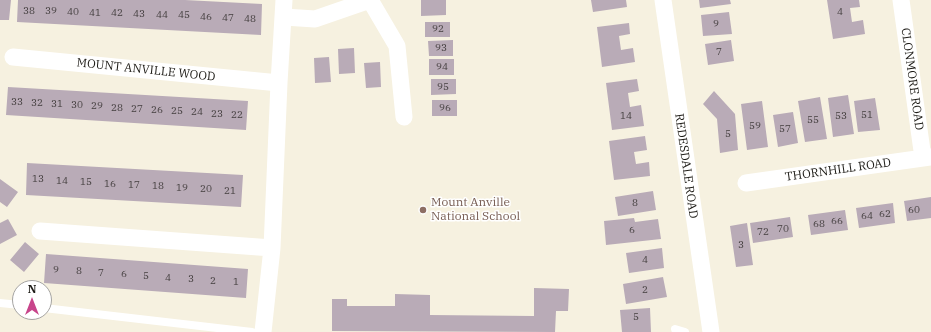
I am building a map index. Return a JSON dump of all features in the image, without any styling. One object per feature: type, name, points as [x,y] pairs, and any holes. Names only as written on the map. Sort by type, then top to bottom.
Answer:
[{"type":"street","points":[[262,332],[272,248],[279,83],[284,8],[315,19],[370,0],[397,46],[404,117]]},
{"type":"street","name":"REDESDALE ROAD","points":[[663,0],[711,332]]},
{"type":"street","name":"CLONMORE ROAD","points":[[901,0],[927,157]]},
{"type":"street","name":"MOUNT ANVILLE WOOD","points":[[12,57],[279,83]]},
{"type":"street","name":"THORNHILL ROAD","points":[[746,183],[927,157]]},
{"type":"street","points":[[40,231],[272,248]]},
{"type":"lane","points":[[0,303],[12,304]]},
{"type":"lane","points":[[52,309],[252,332]]},
{"type":"lane","points":[[674,331],[685,332]]},
{"type":"building","points":[[0,0],[11,0],[9,20],[0,20]]},
{"type":"building","points":[[18,0],[185,0],[262,4],[261,35],[17,22]]},
{"type":"building","points":[[421,0],[446,0],[446,15],[421,16]]},
{"type":"building","points":[[591,0],[626,0],[627,7],[593,12]]},
{"type":"building","points":[[699,0],[730,0],[731,4],[700,8]]},
{"type":"building","points":[[827,0],[859,0],[860,7],[850,8],[852,22],[863,20],[865,34],[833,39]]},
{"type":"building","points":[[729,12],[732,34],[703,36],[701,15]]},
{"type":"building","points":[[425,22],[450,22],[450,37],[425,37]]},
{"type":"building","points":[[629,23],[630,34],[619,36],[621,50],[633,48],[635,62],[602,67],[597,27]]},
{"type":"building","points":[[453,40],[453,56],[429,56],[428,41]]},
{"type":"building","points":[[731,40],[734,61],[708,65],[705,44]]},
{"type":"building","points":[[354,48],[355,73],[339,74],[338,49]]},
{"type":"building","points":[[329,57],[331,82],[315,83],[314,58]]},
{"type":"building","points":[[429,59],[454,59],[454,75],[429,75]]},
{"type":"building","points":[[380,62],[381,87],[366,88],[364,63]]},
{"type":"building","points":[[431,79],[456,79],[456,94],[431,95]]},
{"type":"building","points":[[637,79],[639,91],[628,93],[630,107],[641,105],[644,126],[612,130],[606,83]]},
{"type":"building","points":[[8,87],[248,101],[246,130],[6,115]]},
{"type":"building","points":[[714,91],[735,114],[738,150],[720,153],[717,119],[703,104]]},
{"type":"building","points":[[848,95],[854,134],[833,137],[828,98]]},
{"type":"building","points":[[820,97],[827,139],[805,142],[798,101]]},
{"type":"building","points":[[875,98],[880,130],[858,132],[854,101]]},
{"type":"building","points":[[432,100],[457,100],[457,116],[432,116]]},
{"type":"building","points":[[762,101],[768,147],[747,150],[741,104]]},
{"type":"building","points":[[793,112],[798,143],[778,147],[773,115]]},
{"type":"building","points":[[645,136],[647,150],[634,152],[636,164],[649,162],[650,176],[614,180],[609,141]]},
{"type":"building","points":[[27,163],[243,175],[241,207],[26,195]]},
{"type":"building","points":[[0,179],[18,192],[7,207],[0,202]]},
{"type":"building","points":[[653,191],[656,210],[618,216],[615,197]]},
{"type":"building","points":[[931,197],[931,218],[907,221],[904,201]]},
{"type":"building","points":[[893,203],[895,223],[859,228],[856,208]]},
{"type":"building","points":[[845,210],[848,230],[811,235],[808,215]]},
{"type":"building","points":[[790,217],[793,237],[753,243],[750,223]]},
{"type":"building","points":[[634,218],[635,222],[658,219],[661,239],[606,245],[604,221]]},
{"type":"building","points":[[8,219],[17,235],[0,244],[0,223]]},
{"type":"building","points":[[747,223],[753,265],[736,267],[730,226]]},
{"type":"building","points":[[25,242],[39,254],[24,272],[10,260]]},
{"type":"building","points":[[662,248],[664,268],[629,273],[626,253]]},
{"type":"building","points":[[46,254],[248,269],[246,298],[52,284],[52,280],[44,280]]},
{"type":"building","points":[[663,277],[667,297],[626,304],[623,284]]},
{"type":"building","points":[[534,288],[569,289],[568,311],[556,311],[555,332],[332,331],[332,299],[347,299],[347,306],[395,306],[395,294],[430,295],[430,315],[534,316]]},
{"type":"building","points":[[650,308],[651,332],[622,332],[620,310]]},
{"type":"place","name":"Mount Anville National School","points":[[423,210]]}]
